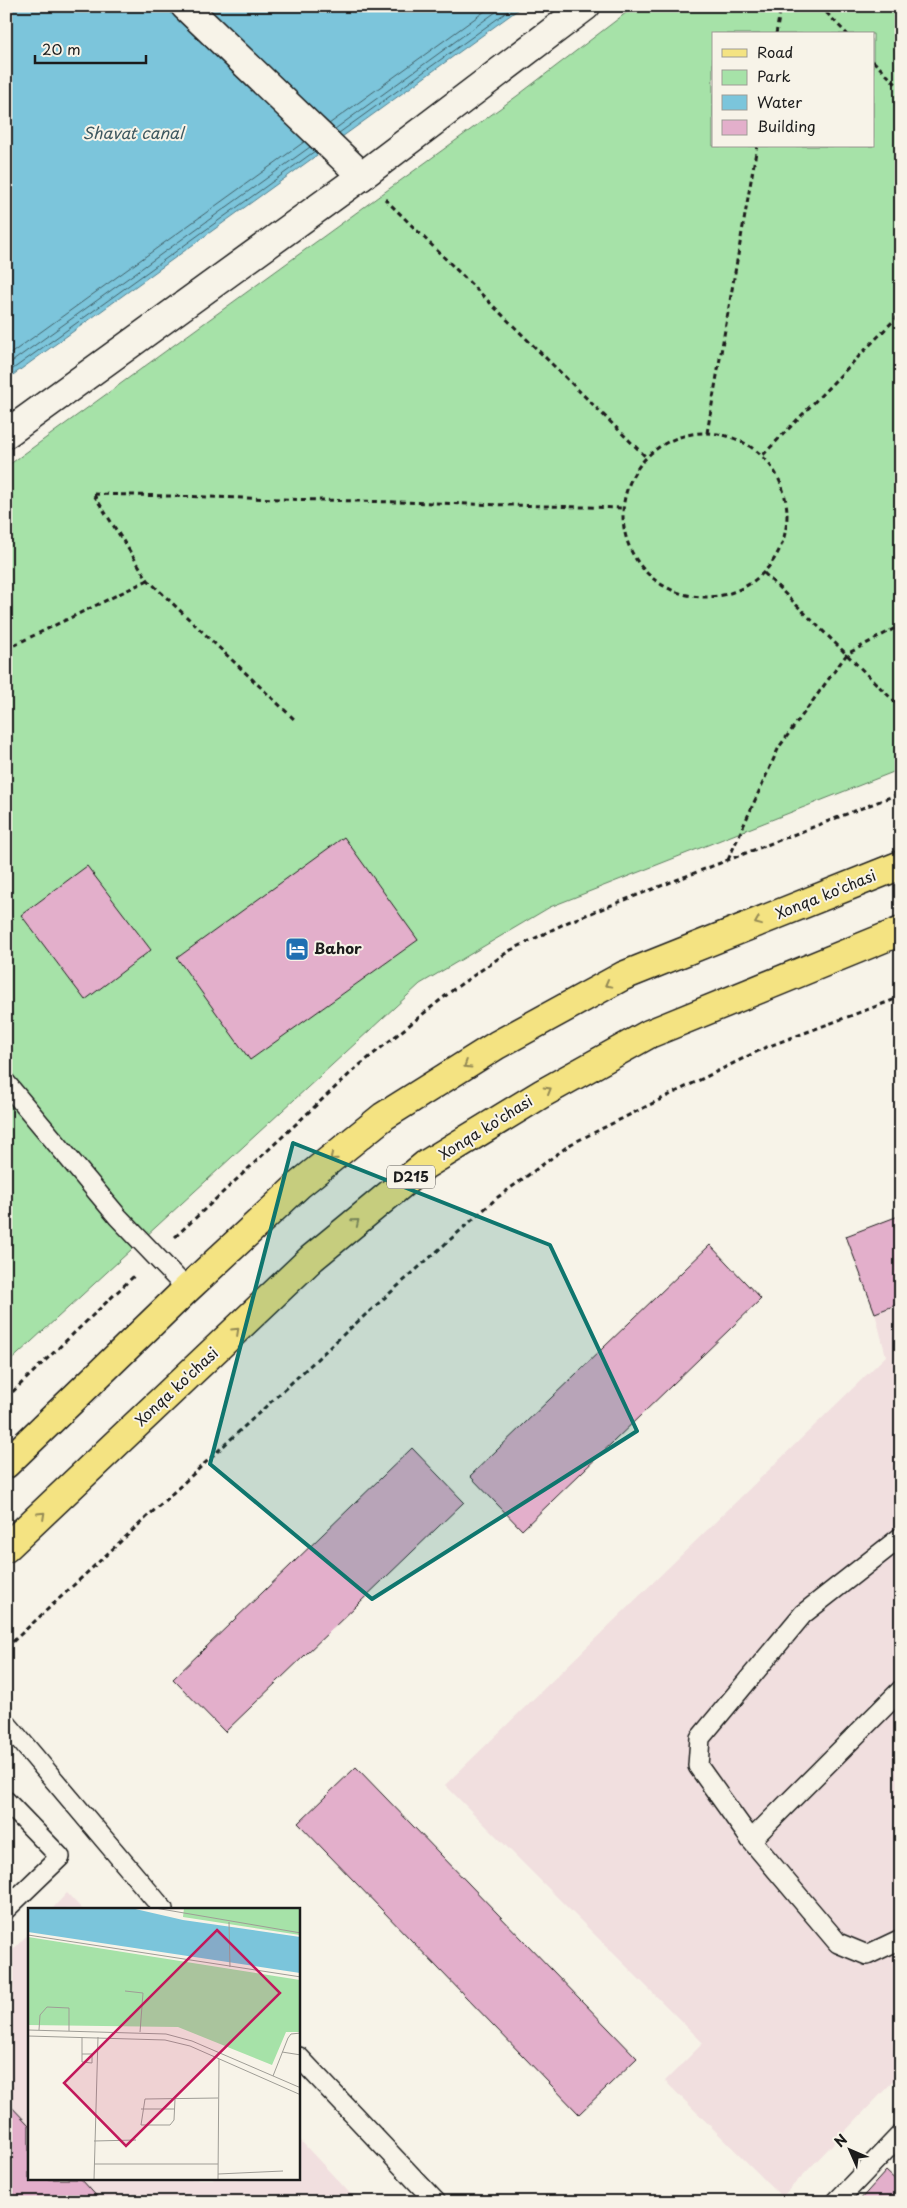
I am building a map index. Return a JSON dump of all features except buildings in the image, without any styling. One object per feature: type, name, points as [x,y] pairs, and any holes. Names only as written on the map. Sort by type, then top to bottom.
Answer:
[{"type":"main road","name":"Xonqa ko'chasi","points":[[6,1464],[187,1289],[300,1184],[384,1116],[498,1045],[623,976],[901,865]]},
{"type":"main road","name":"Xonqa ko'chasi","points":[[6,1548],[312,1258],[426,1165],[543,1093],[649,1034],[901,931]]},
{"type":"street","points":[[185,6],[362,176]]},
{"type":"street","points":[[6,434],[362,176],[586,6]]},
{"type":"lane","points":[[6,1083],[118,1217],[187,1289]]},
{"type":"lane","points":[[901,1537],[803,1614],[700,1738],[698,1766],[751,1840],[838,1943],[867,1955],[901,1939]]},
{"type":"lane","points":[[751,1840],[901,1690]]},
{"type":"lane","points":[[6,1723],[163,1908]]},
{"type":"lane","points":[[6,1800],[60,1857],[6,1909]]},
{"type":"lane","points":[[300,2058],[436,2202]]},
{"type":"lane","points":[[836,2202],[901,2134]]},
{"type":"path","points":[[776,32],[781,6]]},
{"type":"path","points":[[820,6],[845,32]]},
{"type":"path","points":[[874,62],[901,90]]},
{"type":"path","points":[[707,433],[757,148]]},
{"type":"path","points":[[362,176],[646,457]]},
{"type":"path","points":[[763,455],[901,313]]},
{"type":"path","points":[[691,433],[717,433],[742,440],[763,455],[778,476],[786,501],[787,526],[779,551],[764,573],[740,589],[713,597],[684,595],[658,584],[638,563],[625,537],[622,508],[629,481],[646,457],[666,442],[691,433]]},
{"type":"path","points":[[294,719],[148,580],[94,494],[622,508]]},
{"type":"path","points":[[764,573],[901,708]]},
{"type":"path","points":[[6,649],[148,580]]},
{"type":"path","points":[[727,861],[778,747],[847,654],[901,625]]},
{"type":"path","points":[[6,1648],[344,1333],[498,1197],[571,1144],[764,1048],[901,997]]},
{"type":"highlighted area","points":[[293,1143],[550,1245],[637,1431],[372,1599],[210,1464]]},
{"type":"shaded area","points":[[901,1303],[901,2073],[782,2197],[665,2081],[703,2043],[445,1785],[886,1356],[875,1313]]},
{"type":"shaded area","points":[[67,1893],[81,1908],[53,1908]]},
{"type":"shaded area","points":[[28,1934],[28,2180],[300,2180],[300,2140],[358,2202],[6,2202],[6,1957]]},
{"type":"green space","points":[[635,6],[901,6],[901,769],[550,907],[420,984],[6,1365],[6,467],[517,96]]},
{"type":"water","name":"Shavat canal","points":[[6,6],[523,6],[6,380]]},
{"type":"place","name":"Bahor","points":[[297,949]]}]
